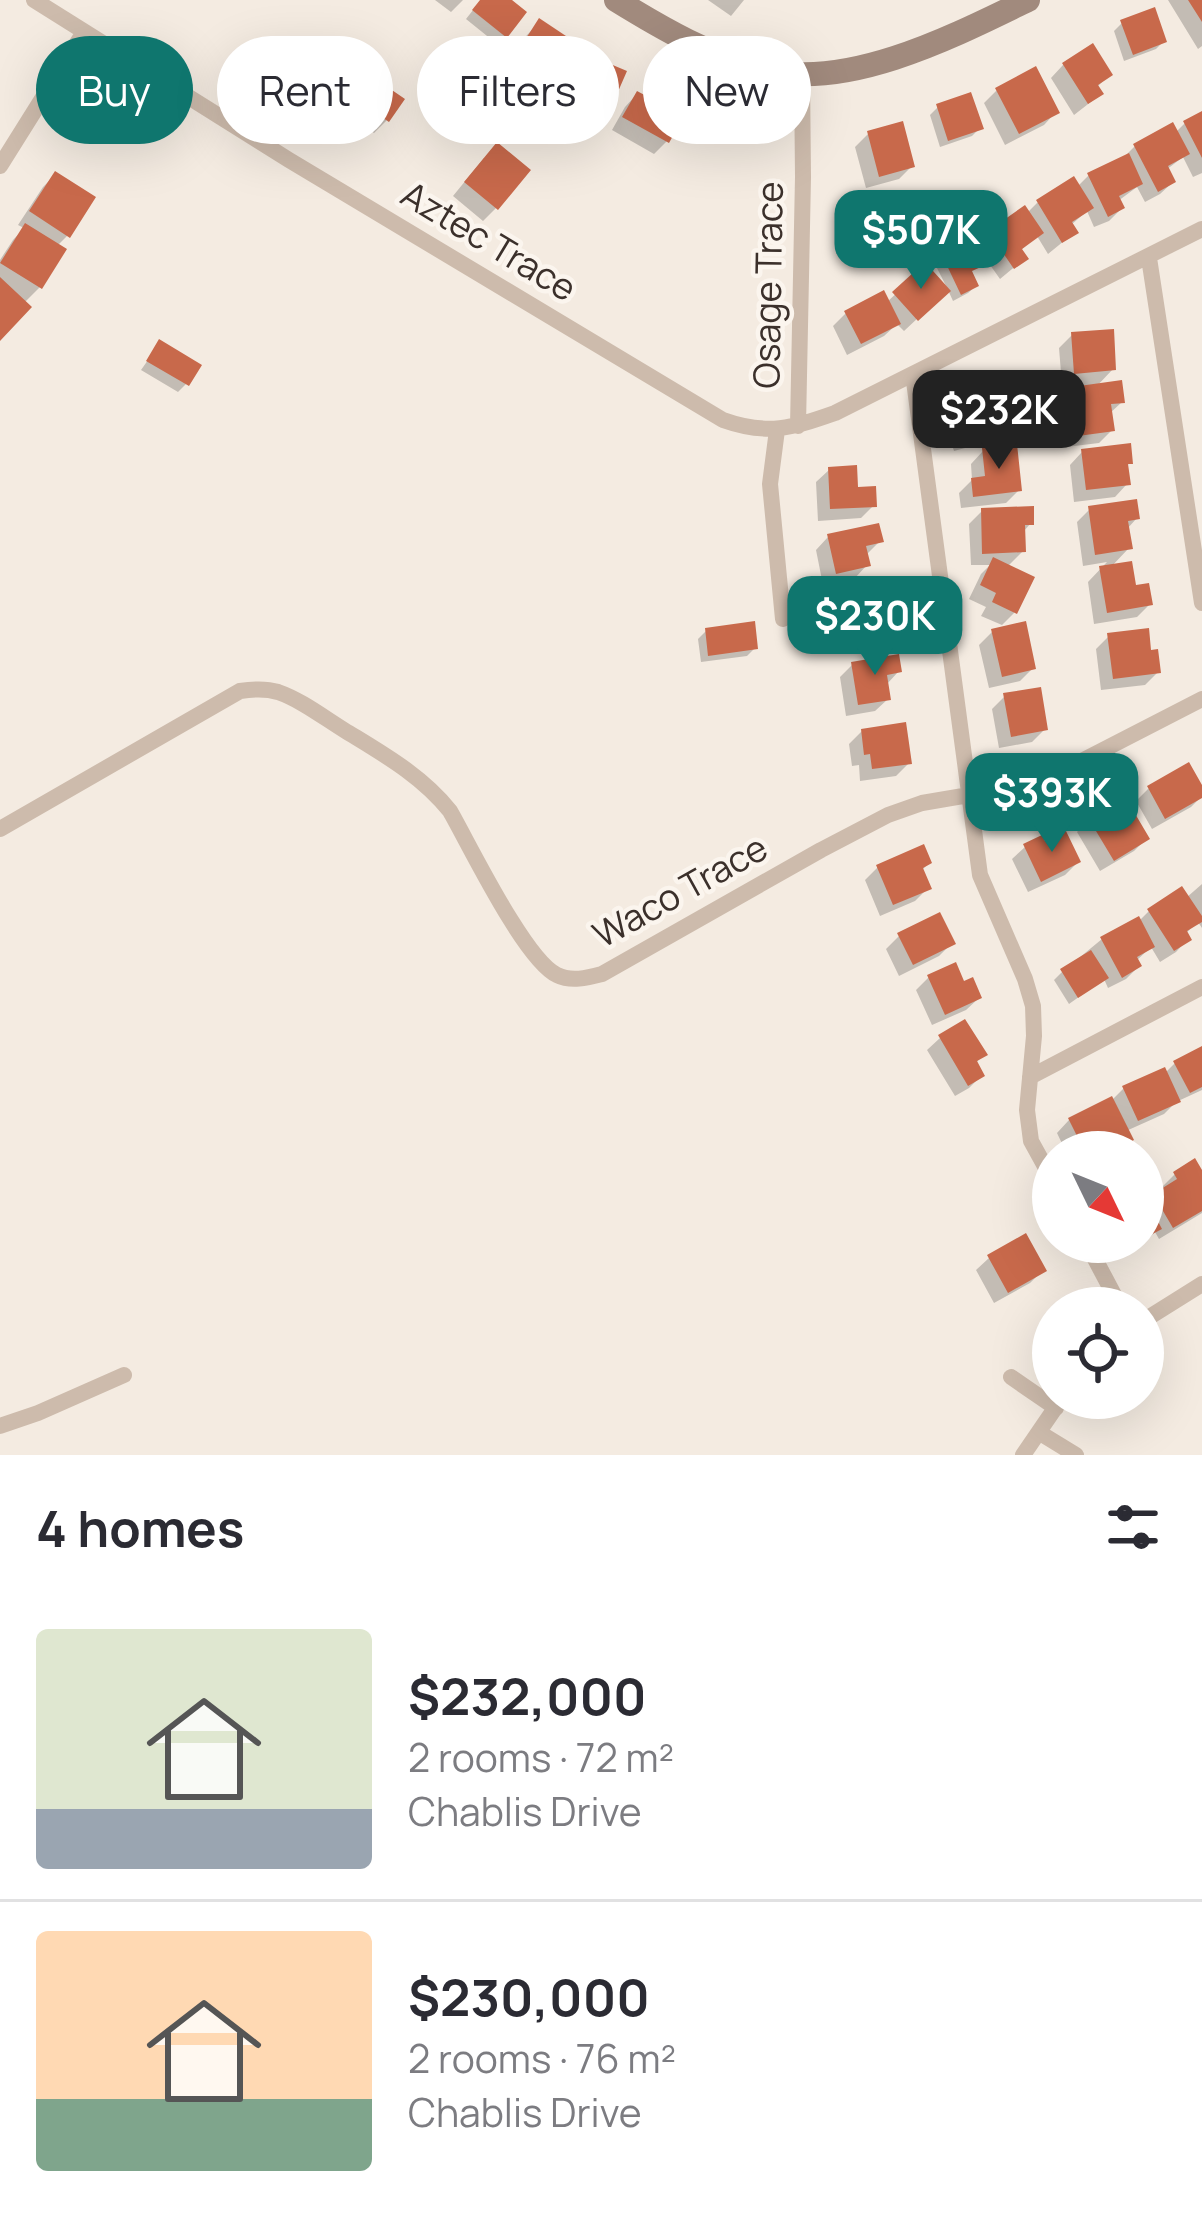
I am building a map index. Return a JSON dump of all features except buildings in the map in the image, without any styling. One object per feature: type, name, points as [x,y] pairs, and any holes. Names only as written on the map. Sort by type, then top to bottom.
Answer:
[{"type":"street","name":"Aztec Trace","points":[[34,0],[309,172],[723,420],[748,429],[798,426],[836,412],[1202,229]]},
{"type":"street","points":[[616,0],[674,36]]},
{"type":"street","points":[[811,73],[878,64],[1028,0]]},
{"type":"street","points":[[0,166],[83,32]]},
{"type":"street","name":"Osage Trace","points":[[798,426],[803,144]]},
{"type":"street","points":[[1149,258],[1202,603]]},
{"type":"street","points":[[914,374],[980,875],[1033,1006],[1028,1110],[1032,1143]]},
{"type":"street","name":"Osage Trace","points":[[777,430],[770,484],[783,619]]},
{"type":"street","name":"Waco Trace","points":[[0,829],[240,691],[278,692],[434,791],[528,949],[562,978],[584,979],[602,974],[888,815],[922,803],[1028,785],[1202,699]]},
{"type":"street","points":[[1030,1077],[1202,987]]},
{"type":"street","points":[[1164,1308],[1202,1284]]},
{"type":"street","points":[[0,1426],[124,1375]]},
{"type":"street","points":[[1011,1377],[1032,1388]]},
{"type":"street","points":[[1023,1455],[1049,1419]]},
{"type":"street","points":[[1040,1433],[1076,1455]]}]
